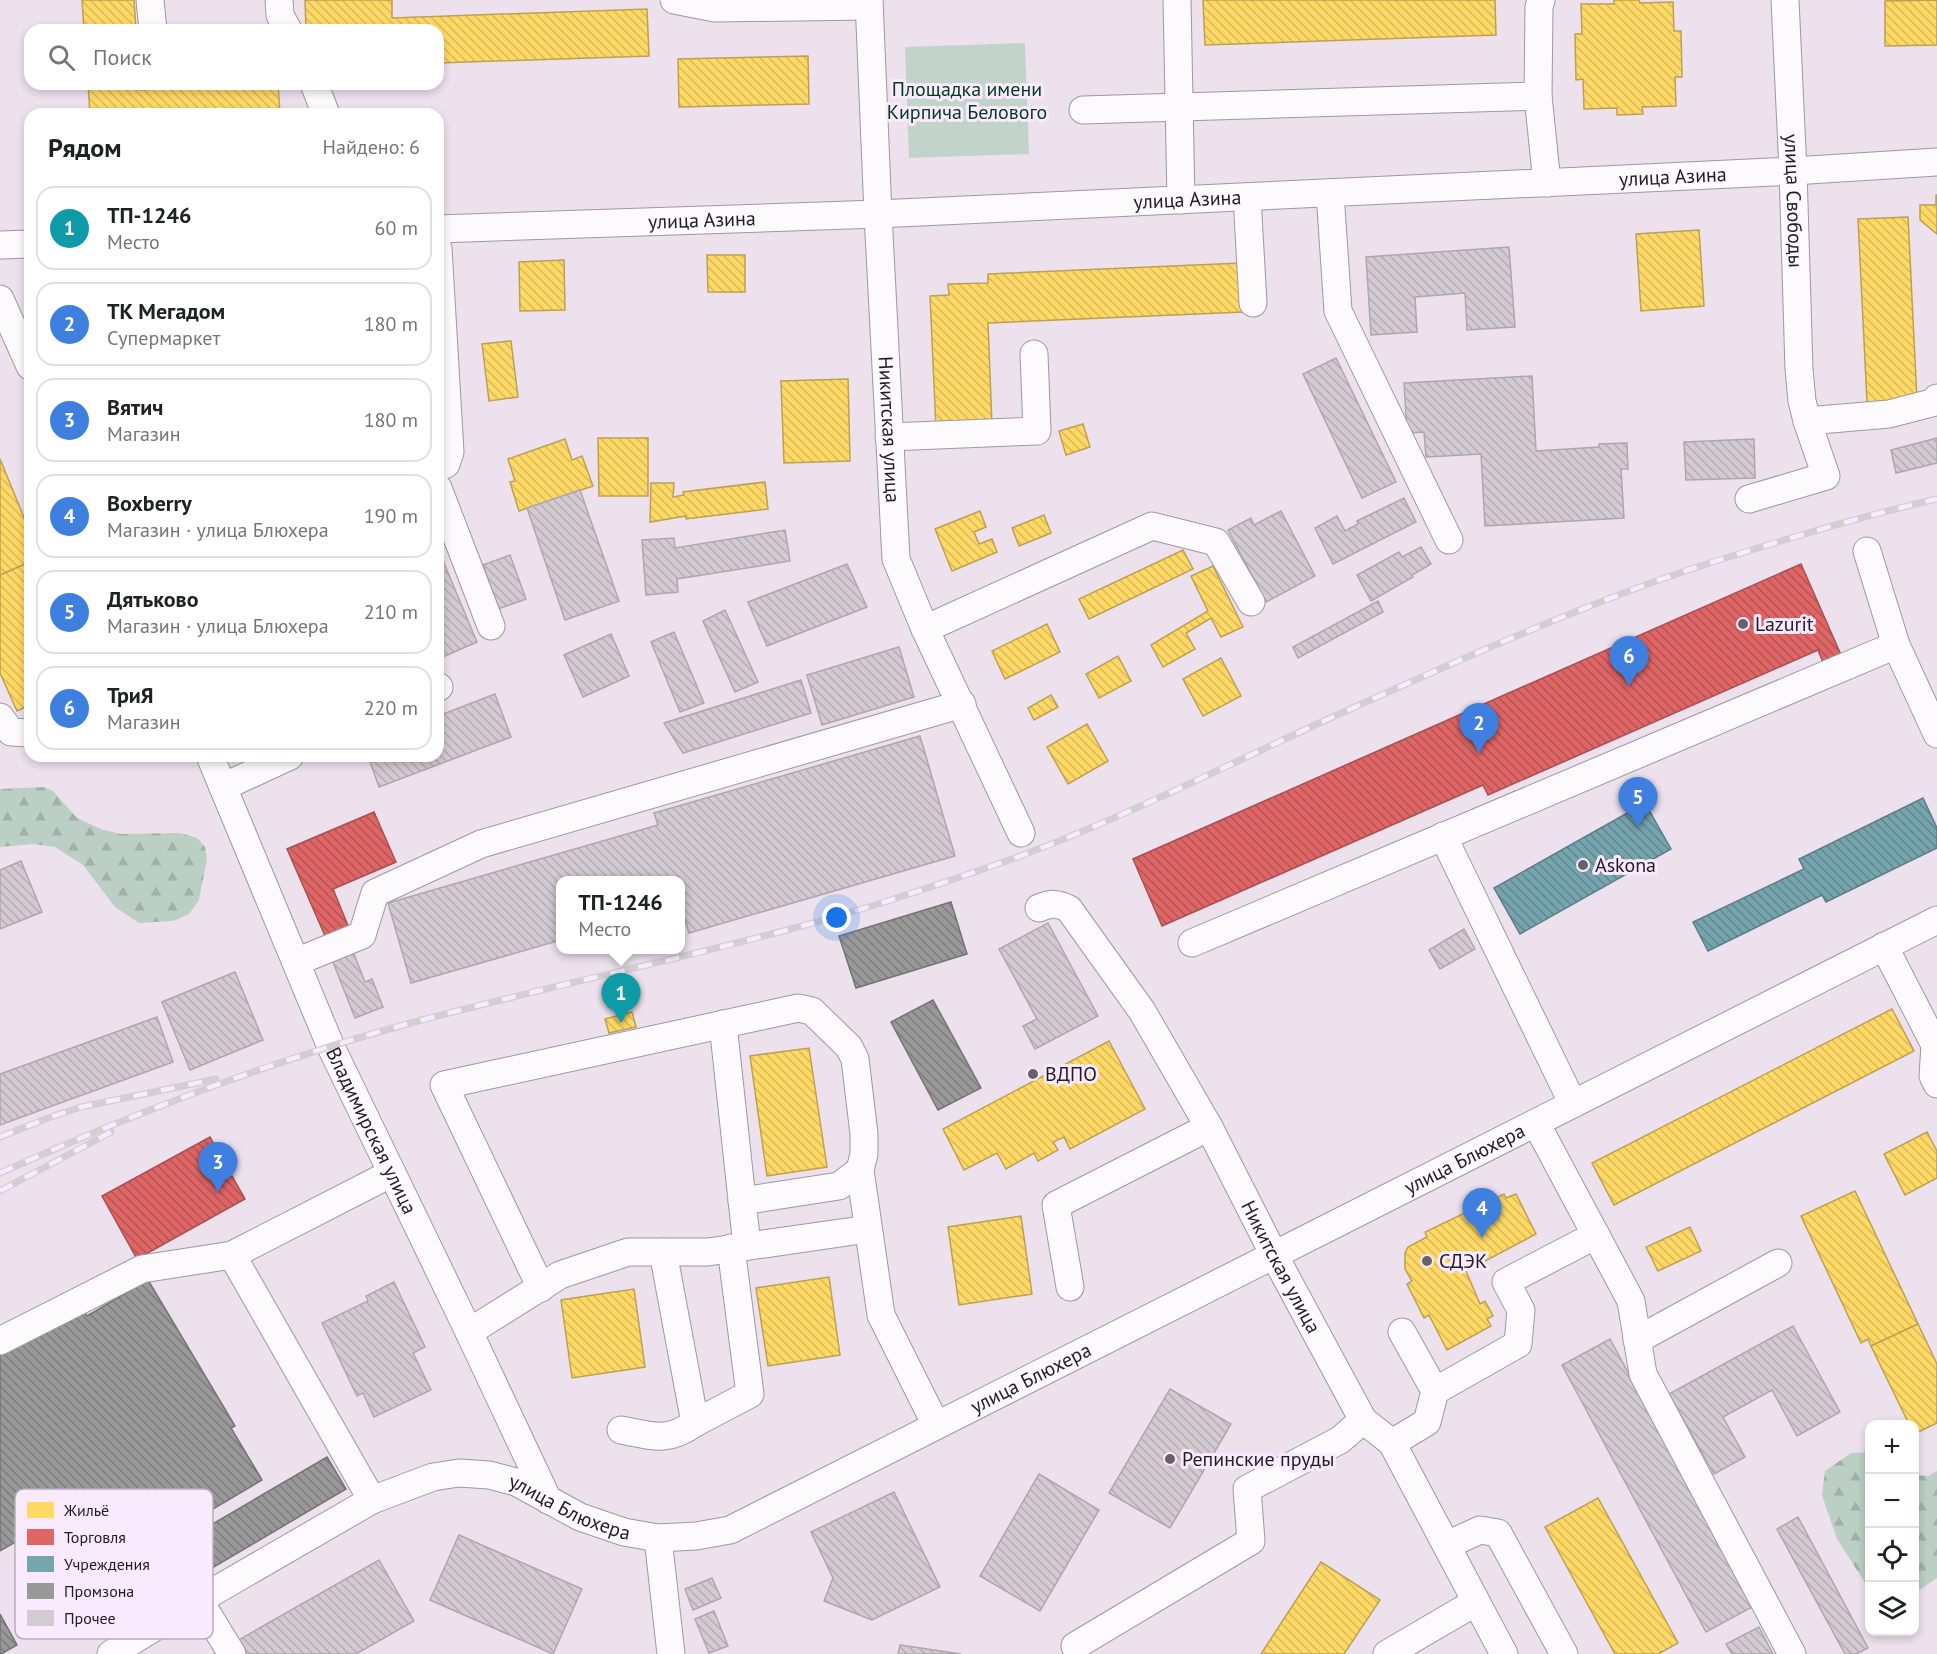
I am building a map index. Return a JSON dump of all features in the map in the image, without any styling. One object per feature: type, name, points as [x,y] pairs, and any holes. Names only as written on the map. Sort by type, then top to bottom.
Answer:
[{"type":"street","points":[[150,0],[152,24]]},
{"type":"street","points":[[279,0],[280,15],[285,24]]},
{"type":"street","points":[[674,0],[715,8],[869,3]]},
{"type":"street","points":[[1177,0],[1181,200]]},
{"type":"street","points":[[1541,0],[1538,96],[1547,183]]},
{"type":"street","name":"улица Свободы","points":[[1749,500],[1826,476],[1804,411],[1799,369],[1785,0]]},
{"type":"street","name":"Никитская улица","points":[[869,3],[896,558],[925,628],[1022,833]]},
{"type":"street","points":[[316,90],[324,108]]},
{"type":"street","points":[[1083,110],[1538,96]]},
{"type":"street","name":"улица Азина","points":[[444,229],[878,214],[1793,171],[1937,162]]},
{"type":"street","points":[[1330,193],[1338,311],[1449,540]]},
{"type":"street","points":[[1247,197],[1253,303]]},
{"type":"street","points":[[0,245],[24,244]]},
{"type":"street","points":[[0,299],[24,353]]},
{"type":"street","points":[[444,350],[450,452],[444,465]]},
{"type":"street","points":[[889,437],[1037,431],[1034,354]]},
{"type":"street","points":[[1804,411],[1889,414],[1935,402],[1937,398]]},
{"type":"street","points":[[444,504],[491,626]]},
{"type":"street","points":[[925,628],[1152,526],[1216,542],[1251,602]]},
{"type":"street","points":[[1867,551],[1896,645],[1937,734]]},
{"type":"street","points":[[1192,943],[1896,645]]},
{"type":"street","points":[[296,962],[362,935],[375,893],[481,844],[962,704]]},
{"type":"street","points":[[0,717],[11,732],[24,733]]},
{"type":"street","name":"Владимирская улица","points":[[213,762],[331,1047],[470,1332],[548,1500]]},
{"type":"street","points":[[223,787],[277,762]]},
{"type":"street","points":[[1443,836],[1573,1104]]},
{"type":"street","name":"Никитская улица","points":[[1039,909],[1058,903],[1070,909],[1142,1011],[1209,1127],[1274,1255],[1363,1419],[1392,1443],[1504,1654]]},
{"type":"street","name":"улица Блюхера","points":[[213,1592],[372,1500],[433,1477],[459,1473],[489,1475],[516,1482],[580,1517],[624,1532],[658,1538],[696,1536],[730,1530],[1937,920]]},
{"type":"street","points":[[1884,946],[1935,1045],[1933,1076],[1937,1084]]},
{"type":"street","points":[[541,1288],[444,1085],[798,1008],[812,1011],[849,1047],[855,1059],[864,1134],[864,1154],[860,1170],[880,1315],[936,1425]]},
{"type":"street","points":[[621,1430],[662,1438],[683,1431],[750,1394],[739,1247],[742,1201],[723,1024]]},
{"type":"street","points":[[1536,1123],[1631,1301],[1643,1374],[1792,1654]]},
{"type":"street","points":[[1070,1287],[1056,1205],[1209,1127]]},
{"type":"street","points":[[742,1201],[839,1186],[860,1170]]},
{"type":"street","points":[[0,1341],[142,1269],[232,1256],[392,1173]]},
{"type":"street","points":[[470,1332],[560,1275],[628,1252],[708,1252],[868,1229]]},
{"type":"street","points":[[1435,1391],[1518,1344],[1521,1310],[1506,1282],[1596,1235]]},
{"type":"street","points":[[663,1252],[695,1423]]},
{"type":"street","points":[[232,1256],[372,1500]]},
{"type":"street","points":[[1637,1340],[1778,1263]]},
{"type":"street","points":[[1392,1443],[1427,1422],[1435,1391],[1401,1332]]},
{"type":"street","points":[[1075,1646],[1251,1540],[1246,1490],[1340,1440],[1363,1419]]},
{"type":"street","points":[[1447,1545],[1480,1530],[1498,1533],[1564,1654]]},
{"type":"street","points":[[658,1538],[671,1654]]},
{"type":"street","points":[[1387,1654],[1476,1602]]},
{"type":"street","points":[[213,1623],[232,1654]]},
{"type":"street","name":"улица Блюхера","points":[[111,1654],[135,1639]]},
{"type":"green space","name":"Площадка имени Кирпича Белового","points":[[1025,43],[1029,154],[909,158],[905,47]]},
{"type":"green space","points":[[44,787],[53,791],[77,818],[103,830],[122,834],[180,833],[197,838],[205,847],[207,859],[199,900],[189,914],[173,921],[139,923],[115,907],[83,865],[55,847],[33,844],[0,847],[0,789]]},
{"type":"green space","points":[[1865,1452],[1865,1583],[1837,1539],[1822,1495],[1825,1471],[1851,1453]]},
{"type":"green space","points":[[1937,1471],[1937,1578],[1919,1590],[1919,1475],[1928,1476]]},
{"type":"building: Жильё","points":[[82,0],[134,0],[136,24],[84,24]]},
{"type":"building: Жильё","points":[[305,0],[392,0],[392,18],[647,9],[649,56],[444,63],[444,24],[306,24]]},
{"type":"building: Жильё","points":[[1203,0],[1495,0],[1496,35],[1205,45]]},
{"type":"building: Жильё","points":[[1614,0],[1639,0],[1640,3],[1673,2],[1674,31],[1681,31],[1682,77],[1675,77],[1676,106],[1642,107],[1643,114],[1617,115],[1617,108],[1584,109],[1583,79],[1576,80],[1575,34],[1582,34],[1581,4],[1614,4]]},
{"type":"building: Жильё","points":[[1937,0],[1937,45],[1885,46],[1885,1]]},
{"type":"building: Жильё","points":[[808,56],[809,104],[679,107],[678,59]]},
{"type":"building: Жильё","points":[[88,90],[278,90],[280,108],[90,108]]},
{"type":"building: Жильё","points":[[1936,195],[1937,234],[1920,220],[1920,205],[1936,205]]},
{"type":"building: Жильё","points":[[1908,217],[1917,400],[1867,402],[1858,219]]},
{"type":"building: Жильё","points":[[1699,230],[1704,306],[1641,311],[1636,234]]},
{"type":"building: Жильё","points":[[707,255],[745,255],[745,292],[708,292]]},
{"type":"building: Жильё","points":[[564,260],[565,310],[520,311],[519,262]]},
{"type":"building: Жильё","points":[[1241,263],[1243,312],[988,323],[992,426],[936,429],[930,296],[949,295],[948,284],[988,283],[988,274]]},
{"type":"building: Жильё","points":[[511,341],[518,397],[489,401],[482,344]]},
{"type":"building: Жильё","points":[[848,379],[850,461],[784,463],[781,381]]},
{"type":"building: Жильё","points":[[1083,424],[1090,447],[1066,455],[1059,431]]},
{"type":"building: Жильё","points":[[598,438],[648,438],[648,496],[599,496]]},
{"type":"building: Жильё","points":[[565,439],[572,460],[582,456],[593,486],[519,511],[510,482],[515,481],[508,459]]},
{"type":"building: Жильё","points":[[0,459],[24,517],[24,565],[0,575]]},
{"type":"building: Жильё","points":[[765,482],[768,509],[686,519],[686,516],[650,522],[651,483],[674,483],[673,497],[684,495],[683,492]]},
{"type":"building: Жильё","points":[[980,511],[986,527],[974,532],[979,544],[992,539],[997,552],[952,571],[935,529]]},
{"type":"building: Жильё","points":[[1044,515],[1051,533],[1019,546],[1012,528]]},
{"type":"building: Жильё","points":[[1183,550],[1193,569],[1089,619],[1079,599]]},
{"type":"building: Жильё","points":[[24,565],[24,708],[17,711],[0,673],[0,575]]},
{"type":"building: Жильё","points":[[1213,566],[1243,627],[1221,637],[1211,618],[1186,633],[1195,649],[1163,667],[1151,645],[1208,611],[1191,576]]},
{"type":"building: Жильё","points":[[1047,624],[1060,652],[1005,679],[992,651]]},
{"type":"building: Жильё","points":[[1118,656],[1131,681],[1099,698],[1086,674]]},
{"type":"building: Жильё","points":[[1221,658],[1241,696],[1203,716],[1183,679]]},
{"type":"building: Жильё","points":[[1051,695],[1058,707],[1034,720],[1028,708]]},
{"type":"building: Жильё","points":[[1087,724],[1108,761],[1068,784],[1047,747]]},
{"type":"building: Жильё","points":[[1892,1009],[1914,1051],[1614,1205],[1592,1163]]},
{"type":"building: Жильё","points":[[632,1012],[636,1027],[609,1033],[605,1019]]},
{"type":"building: Жильё","points":[[1109,1041],[1145,1109],[1070,1149],[1064,1137],[1053,1142],[1058,1150],[1038,1161],[1034,1153],[1006,1169],[997,1153],[964,1170],[943,1129]]},
{"type":"building: Жильё","points":[[809,1048],[827,1167],[767,1176],[750,1056]]},
{"type":"building: Жильё","points":[[1927,1132],[1937,1151],[1937,1178],[1905,1195],[1884,1154]]},
{"type":"building: Жильё","points":[[1855,1191],[1918,1324],[1871,1346],[1868,1339],[1861,1343],[1801,1216]]},
{"type":"building: Жильё","points":[[1504,1194],[1506,1198],[1516,1194],[1536,1234],[1466,1271],[1480,1304],[1485,1301],[1493,1316],[1487,1319],[1491,1326],[1447,1350],[1429,1315],[1424,1318],[1407,1284],[1412,1281],[1405,1269],[1405,1253],[1408,1247],[1427,1237],[1425,1232]]},
{"type":"building: Жильё","points":[[1021,1216],[1032,1294],[959,1305],[948,1227]]},
{"type":"building: Жильё","points":[[1690,1227],[1701,1251],[1658,1271],[1646,1247]]},
{"type":"building: Жильё","points":[[829,1277],[840,1355],[768,1366],[756,1288]]},
{"type":"building: Жильё","points":[[634,1289],[645,1367],[572,1378],[561,1300]]},
{"type":"building: Жильё","points":[[1918,1324],[1937,1364],[1937,1423],[1919,1432],[1919,1420],[1907,1420],[1871,1346]]},
{"type":"building: Жильё","points":[[1598,1498],[1678,1643],[1658,1654],[1615,1654],[1545,1527]]},
{"type":"building: Жильё","points":[[1321,1562],[1380,1600],[1344,1654],[1261,1654]]},
{"type":"building: Торговля","points":[[1801,564],[1842,657],[1824,665],[1818,650],[1488,795],[1483,785],[1162,926],[1133,859]]},
{"type":"building: Торговля","points":[[374,812],[396,862],[333,889],[349,928],[326,938],[287,849]]},
{"type":"building: Торговля","points":[[210,1137],[245,1199],[137,1259],[102,1196]]},
{"type":"building: Учреждения","points":[[1923,798],[1937,828],[1937,848],[1826,902],[1822,895],[1708,951],[1693,922],[1804,869],[1799,859]]},
{"type":"building: Учреждения","points":[[1645,803],[1671,849],[1520,934],[1494,888]]},
{"type":"building: Промзона","points":[[951,902],[967,954],[856,988],[839,936]]},
{"type":"building: Промзона","points":[[933,1000],[981,1088],[938,1110],[891,1022]]},
{"type":"building: Промзона","points":[[148,1280],[235,1426],[231,1428],[262,1480],[213,1509],[213,1489],[15,1489],[15,1542],[0,1551],[0,1353],[81,1306],[87,1316]]},
{"type":"building: Промзона","points":[[327,1457],[346,1489],[213,1567],[213,1524]]},
{"type":"building: Промзона","points":[[0,1614],[17,1645],[1,1654],[0,1654]]},
{"type":"building: Прочее","points":[[1509,247],[1515,327],[1467,330],[1465,293],[1415,297],[1417,332],[1371,335],[1366,257]]},
{"type":"building: Прочее","points":[[1336,358],[1396,482],[1362,498],[1303,374]]},
{"type":"building: Прочее","points":[[1532,376],[1536,451],[1627,443],[1628,469],[1621,469],[1624,518],[1485,526],[1481,454],[1426,457],[1424,432],[1407,433],[1404,383]]},
{"type":"building: Прочее","points":[[1937,438],[1937,463],[1896,473],[1891,450]]},
{"type":"building: Прочее","points":[[1754,439],[1755,478],[1686,480],[1684,442]]},
{"type":"building: Прочее","points":[[580,490],[619,601],[565,620],[527,508]]},
{"type":"building: Прочее","points":[[1404,498],[1416,522],[1333,564],[1315,528],[1337,516],[1345,531],[1358,524],[1357,521]]},
{"type":"building: Прочее","points":[[1281,511],[1315,576],[1266,602],[1228,530],[1251,518],[1254,525]]},
{"type":"building: Прочее","points":[[785,530],[790,561],[677,579],[678,592],[646,595],[642,540],[674,538],[675,548]]},
{"type":"building: Прочее","points":[[1421,547],[1431,564],[1371,601],[1357,575],[1399,552],[1402,557]]},
{"type":"building: Прочее","points":[[510,555],[526,599],[498,609],[483,565]]},
{"type":"building: Прочее","points":[[444,563],[477,642],[444,656]]},
{"type":"building: Прочее","points":[[847,564],[867,607],[767,646],[748,602]]},
{"type":"building: Прочее","points":[[1378,601],[1383,612],[1298,658],[1293,647]]},
{"type":"building: Прочее","points":[[725,610],[758,682],[735,692],[703,621]]},
{"type":"building: Прочее","points":[[674,632],[704,703],[680,712],[651,642]]},
{"type":"building: Прочее","points":[[611,634],[629,676],[583,697],[564,655]]},
{"type":"building: Прочее","points":[[899,647],[914,697],[822,725],[807,675]]},
{"type":"building: Прочее","points":[[801,680],[811,713],[683,753],[664,723]]},
{"type":"building: Прочее","points":[[495,694],[511,737],[379,787],[370,762],[444,762],[444,714]]},
{"type":"building: Прочее","points":[[920,736],[955,856],[689,933],[685,920],[685,876],[556,876],[556,941],[411,983],[388,903],[658,825],[654,813]]},
{"type":"building: Прочее","points":[[21,861],[42,912],[0,929],[0,870]]},
{"type":"building: Прочее","points":[[1048,923],[1098,1016],[1035,1049],[1023,1026],[1037,1019],[999,949]]},
{"type":"building: Прочее","points":[[1464,929],[1475,949],[1440,969],[1429,950]]},
{"type":"building: Прочее","points":[[352,949],[365,982],[372,979],[383,1007],[355,1018],[331,957]]},
{"type":"building: Прочее","points":[[235,972],[263,1040],[190,1070],[162,1002]]},
{"type":"building: Прочее","points":[[157,1017],[173,1062],[0,1125],[0,1074]]},
{"type":"building: Прочее","points":[[394,1282],[425,1347],[413,1353],[431,1390],[374,1417],[363,1393],[357,1396],[322,1323],[368,1301],[366,1296]]},
{"type":"building: Прочее","points":[[1793,1326],[1840,1412],[1797,1436],[1772,1390],[1723,1417],[1745,1457],[1714,1474],[1669,1394]]},
{"type":"building: Прочее","points":[[1610,1339],[1754,1606],[1706,1632],[1562,1365]]},
{"type":"building: Прочее","name":"Репинские пруды","points":[[1170,1389],[1231,1424],[1170,1528],[1109,1493]]},
{"type":"building: Прочее","points":[[1039,1474],[1099,1510],[1040,1611],[980,1576]]},
{"type":"building: Прочее","points":[[894,1492],[940,1587],[872,1620],[824,1601],[833,1578],[811,1532]]},
{"type":"building: Прочее","points":[[1798,1517],[1868,1648],[1856,1654],[1845,1654],[1777,1529]]},
{"type":"building: Прочее","points":[[459,1535],[582,1589],[553,1654],[430,1600]]},
{"type":"building: Прочее","points":[[379,1560],[414,1621],[356,1654],[214,1654]]},
{"type":"building: Прочее","points":[[712,1578],[721,1598],[693,1610],[685,1589]]},
{"type":"building: Прочее","points":[[714,1611],[728,1646],[709,1653],[695,1619]]},
{"type":"building: Прочее","points":[[1759,1627],[1773,1654],[1732,1654],[1726,1644]]},
{"type":"building: Прочее","points":[[900,1645],[961,1654],[898,1654]]},
{"type":"railway","points":[[0,1173],[150,1110],[303,1055],[456,1011],[825,920],[1015,858],[1133,810],[1326,720],[1521,634],[1600,602],[1672,576],[1810,532],[1937,499]]},
{"type":"railway","points":[[0,1137],[81,1107],[216,1079]]},
{"type":"railway","points":[[0,1191],[111,1132]]},
{"type":"place","name":"Lazurit","points":[[1743,624]]},
{"type":"place","name":"ТриЯ","points":[[1629,686]]},
{"type":"place","name":"ТК Мегадом","points":[[1479,753]]},
{"type":"place","name":"Дятьково","points":[[1638,827]]},
{"type":"place","name":"Askona","points":[[1583,865]]},
{"type":"place","name":"ТП-1246","points":[[621,1023]]},
{"type":"place","name":"ВДПО","points":[[1033,1074]]},
{"type":"place","name":"Вятич","points":[[218,1192]]},
{"type":"place","name":"Boxberry","points":[[1482,1238]]},
{"type":"place","name":"СДЭК","points":[[1427,1261]]},
{"type":"place","name":"Репинские пруды","points":[[1170,1459]]}]
